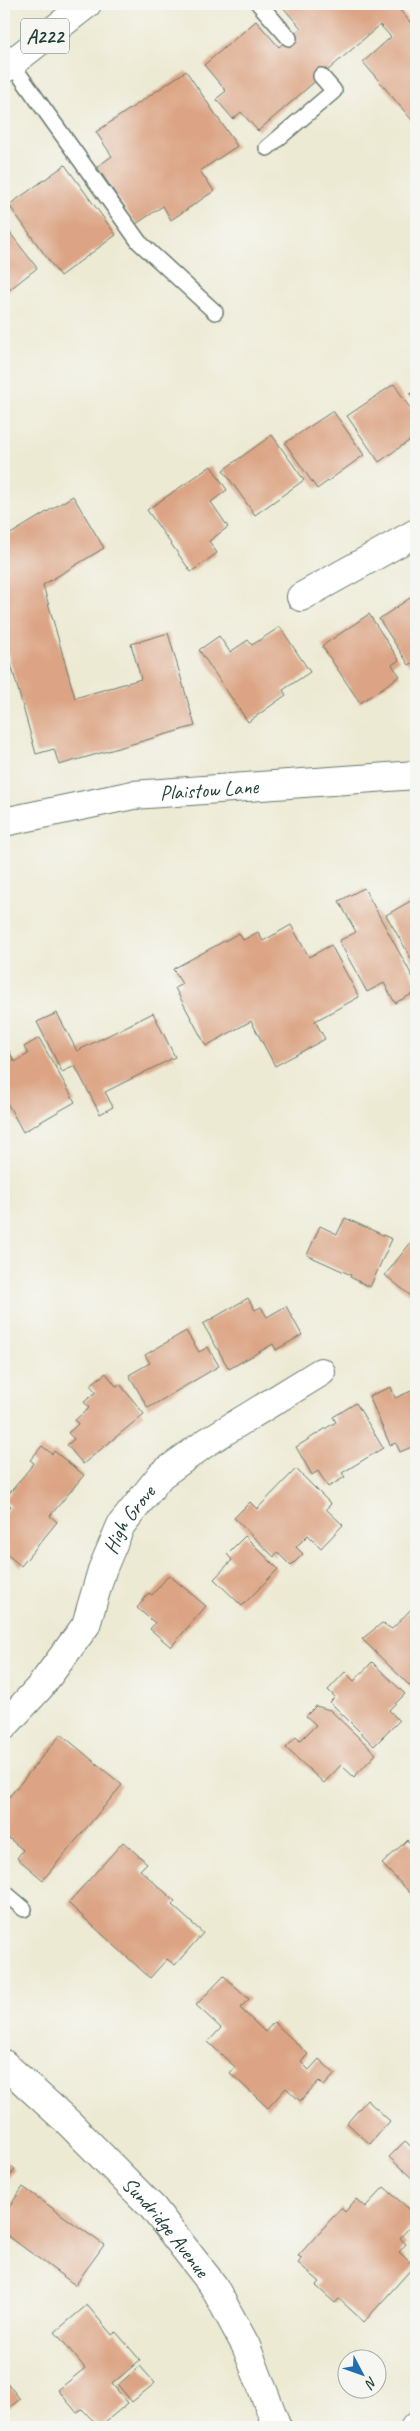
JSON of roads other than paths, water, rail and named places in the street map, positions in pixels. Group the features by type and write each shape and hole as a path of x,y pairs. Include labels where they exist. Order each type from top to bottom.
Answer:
{"street":[{"name":"A222","path":"8,66 87,4"},
{"path":"301,597 416,533"},
{"name":"Plaistow Lane","path":"4,822 133,795 416,775"},
{"name":"High Grove","path":"4,1726 40,1687 86,1625 102,1570 121,1525 161,1475 207,1442 321,1372"},
{"name":"Sundridge Avenue","path":"4,2064 69,2123 153,2208 213,2285 246,2346 277,2427"}],"lane":[{"path":"260,4 289,38"},
{"path":"8,66 139,242 215,312"},
{"path":"267,148 334,91 321,76"},
{"path":"4,1892 24,1909"}]}
